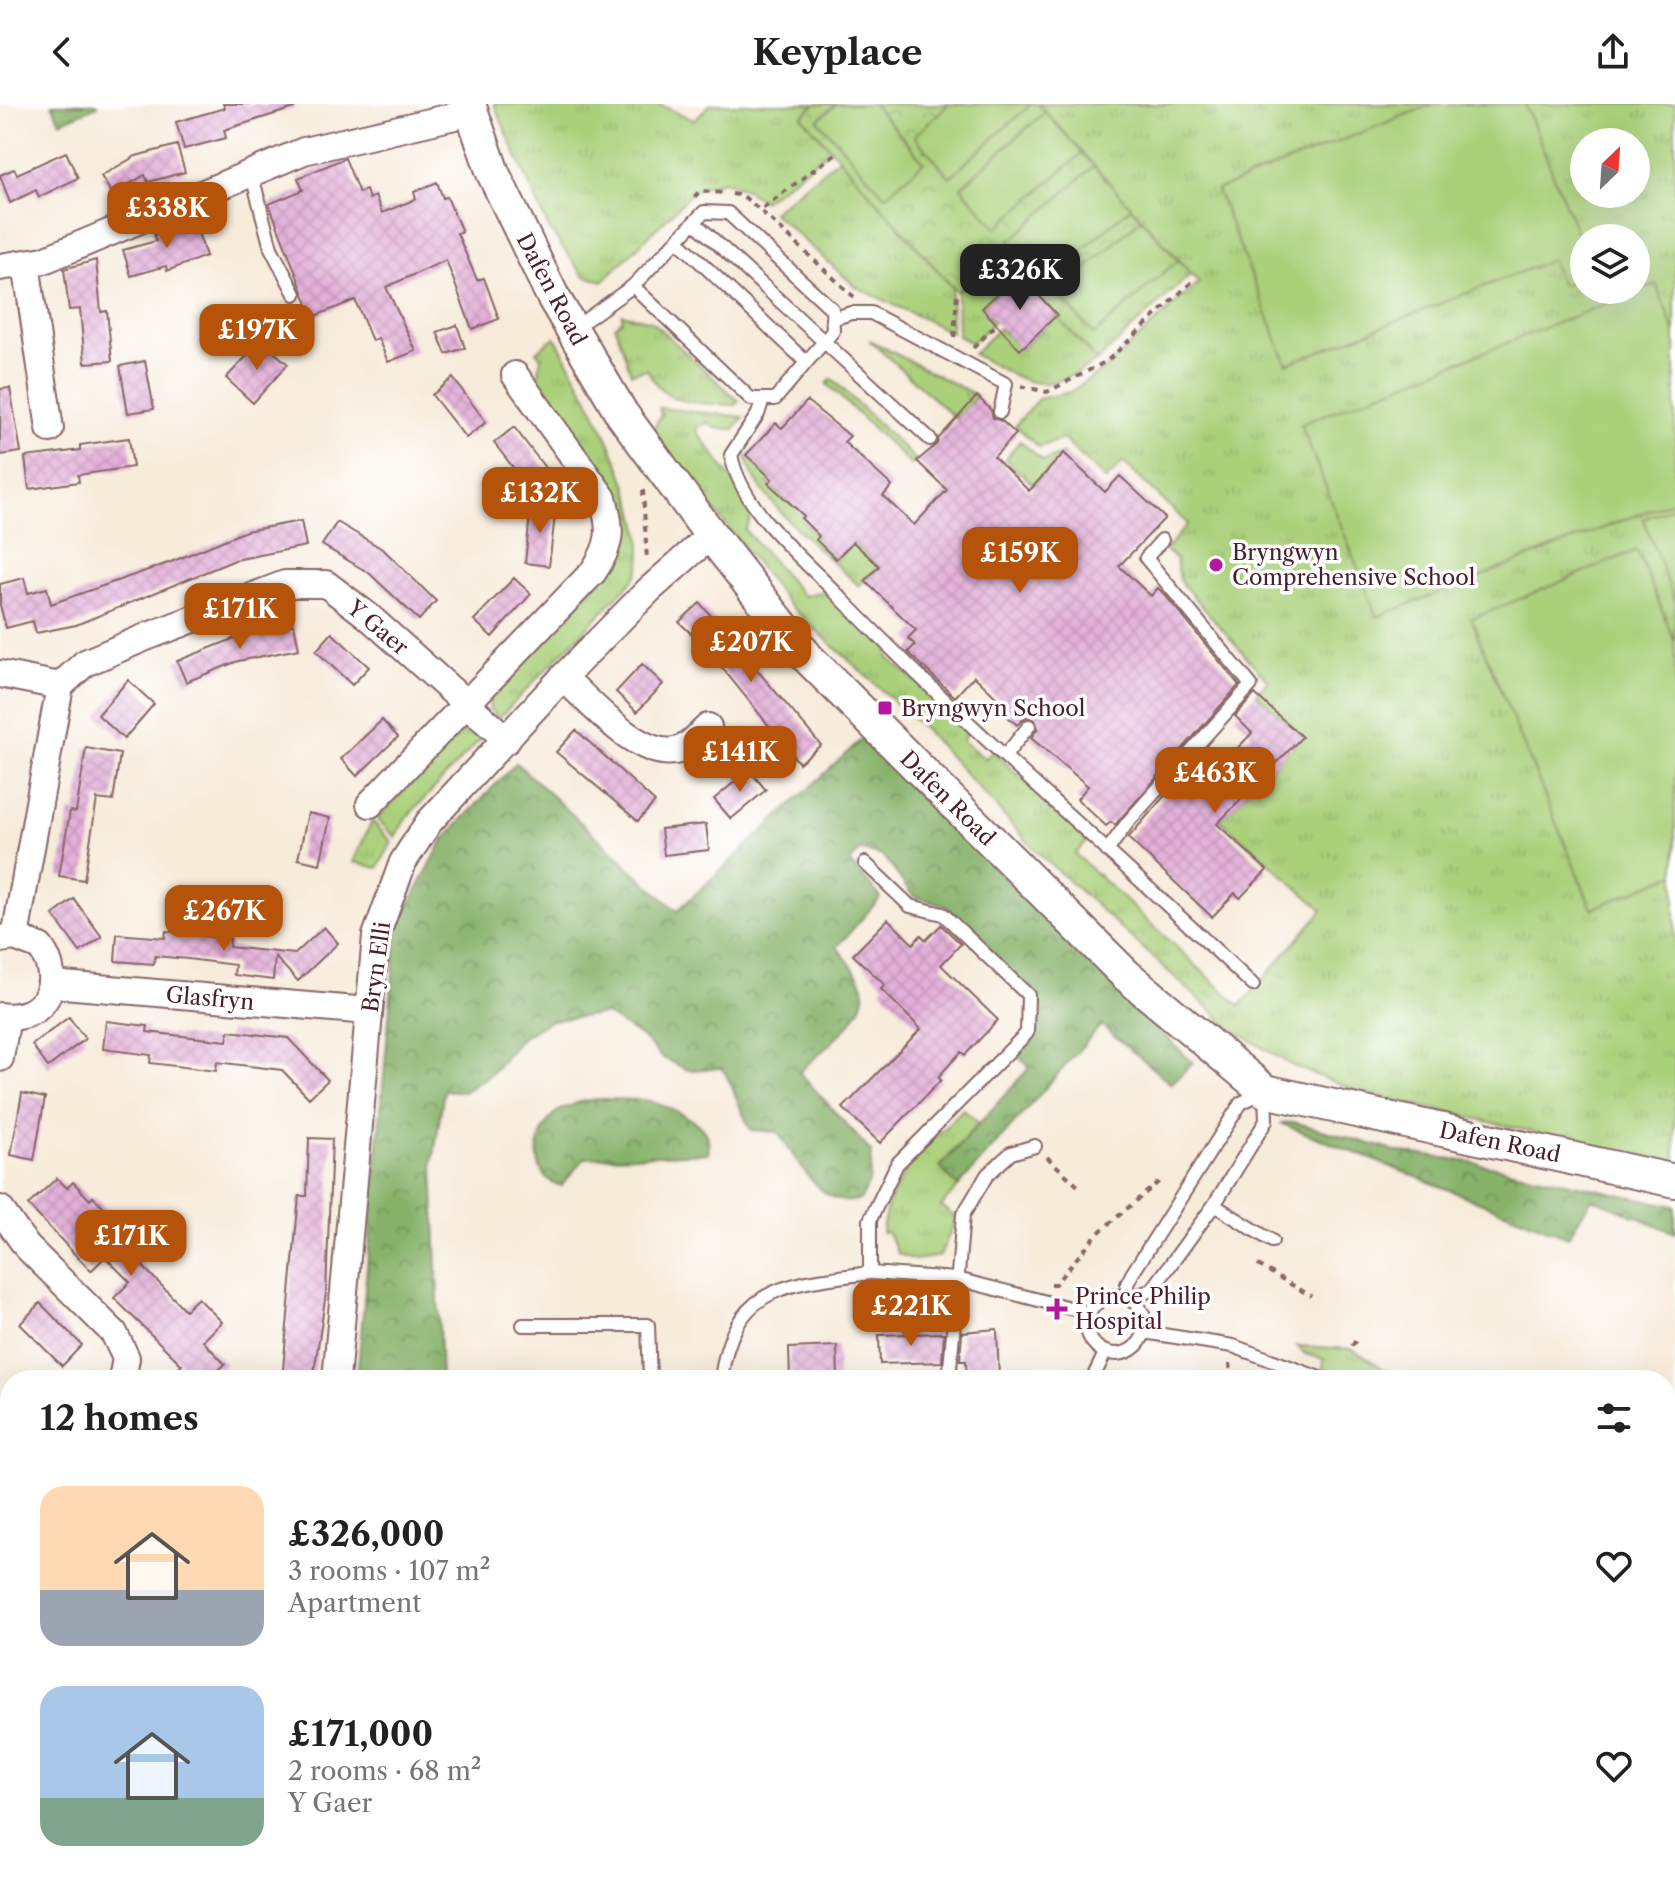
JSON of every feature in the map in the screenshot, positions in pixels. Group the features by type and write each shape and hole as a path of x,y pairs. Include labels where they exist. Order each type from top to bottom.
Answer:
{"street":[{"path":"50,429 13,265 44,260 304,151 470,108"},
{"name":"Dafen Road","path":"470,108 493,173 572,330 622,414 711,535 807,657 1126,975 1265,1091 1675,1181"},
{"path":"370,804 593,572 608,551 610,522 603,498 515,375"},
{"name":"Bryn Elli","path":"337,1370 376,936 403,862 429,822 563,677 649,590 711,535"},
{"name":"Y Gaer","path":"60,686 85,663 146,637 285,584 326,584 368,616 507,740"},
{"path":"0,674 60,686 8,938 40,947 49,959 52,984 45,1003 34,1012 4,1016 0,1058"},
{"path":"563,677 631,738 657,753 682,750 708,727"},
{"name":"Glasfryn","path":"52,984 368,1011"},
{"path":"0,1209 27,1247 114,1333 126,1358 124,1370"},
{"path":"0,1246 27,1247"}],"lane":[{"path":"251,172 271,248 295,294"},
{"path":"572,330 633,286 704,212 728,213 832,309 833,331 775,399 751,399 633,286"},
{"path":"694,222 930,439"},
{"path":"677,240 806,362"},
{"path":"832,319 851,313 871,313 1006,384 1000,412"},
{"path":"763,399 758,414 731,455 734,472 762,516 900,659 1253,985"},
{"path":"1107,851 1128,822 1251,685 1146,558 1162,540"},
{"path":"1005,756 1029,726"},
{"path":"865,863 910,906 943,914 1028,995 1027,1033 897,1164 870,1220 870,1273"},
{"path":"1265,1091 1266,1121 1214,1205 1152,1290 1128,1299 1127,1284 1132,1274 1241,1103 1265,1091"},
{"path":"950,1370 963,1215 987,1175 1011,1153 1035,1146"},
{"path":"1214,1205 1272,1241"},
{"path":"722,1370 725,1350 748,1307 789,1284 870,1273 957,1279 1089,1313"},
{"path":"1119,1296 1128,1299 1142,1312 1144,1332 1141,1341 1125,1353 1105,1353 1087,1332 1089,1313 1101,1300 1119,1296"},
{"path":"523,1325 648,1325 650,1370"},
{"path":"1144,1332 1233,1346 1298,1370"},
{"path":"1097,1370 1105,1353"}],"path":[{"path":"835,154 760,210 871,313"},
{"path":"1006,384 1047,392 1107,361 1193,281"},
{"path":"957,292 957,358"},
{"path":"957,358 997,324"},
{"path":"643,487 649,590"},
{"path":"1035,1146 1080,1188"},
{"path":"1028,1296 1034,1282 1055,1284 1098,1233 1161,1180"},
{"path":"1258,1265 1311,1296"},
{"path":"1352,1346 1358,1337"},
{"path":"1230,1363 1230,1370"}],"green space":[{"path":"52,104 96,104 98,106 60,122"},
{"path":"494,104 658,104 694,120 711,104 815,104 802,116 831,149 763,201 745,189 723,181 696,189 603,281 584,276 549,229"},
{"path":"815,104 1038,104 1191,274 1097,361 1000,253 957,292 802,116"},
{"path":"836,104 873,104 924,162 885,196 818,120"},
{"path":"949,104 1031,104 950,177 914,136"},
{"path":"1038,104 1675,104 1675,1165 1357,1091 1293,1066 1232,1029 1039,854 926,731 789,605 652,431 661,415 659,408 744,417 734,429 715,428 707,422 696,430 755,511 745,530 803,596 827,590 888,647 888,657 970,730 962,740 985,759 993,751 1087,841 1075,854 1240,1006 1323,910 1220,820 1301,737 1256,693 1268,681 1179,580 1176,559 1165,550 1188,524 1123,462 1106,480 1063,439 1039,447 1015,426 1038,399 1070,392 1106,368 1199,282"},
{"path":"1433,104 1525,104 1573,224 1570,224 1570,282 1562,285 1551,260 1287,364 1217,190"},
{"path":"1045,112 1082,153 997,228 961,187"},
{"path":"839,158 952,287 951,332 856,287 772,212"},
{"path":"1094,166 1131,207 1046,282 1010,241"},
{"path":"1141,219 1178,260 1094,335 1058,294"},
{"path":"1000,253 1019,274 982,308 994,322 971,343 958,336 957,292"},
{"path":"1656,284 1675,333 1675,500 1377,617 1301,424 1605,304 1650,304 1650,286"},
{"path":"622,314 651,321 739,401 736,405 684,401 663,391 647,369 631,373 615,326 622,320"},
{"path":"1057,315 1097,361 1077,373 1047,383 1034,382 1008,373 973,354 999,328 1021,349"},
{"path":"555,337 616,458 639,530 641,559 633,580 498,719 489,708 491,694 603,577 615,494 610,477 538,381 541,358 536,351"},
{"path":"869,340 977,396 956,419"},
{"path":"832,379 917,461 911,465 827,384"},
{"path":"1020,441 1043,461 1064,453 1034,485 1005,459"},
{"path":"746,455 772,479 768,483 789,503 810,509 802,519 836,559 853,542 879,566 859,586 777,508 751,472"},
{"path":"1675,506 1675,601 1643,519"},
{"path":"1637,550 1675,642 1675,874 1592,909 1471,619"},
{"path":"467,725 475,725 485,734 407,817 395,837 377,819"},
{"path":"863,738 1193,1063 1171,1084 1101,1025 958,1187 940,1167 1030,1067 1016,1055 1031,1034 1030,990 945,906 913,896 883,856 860,850 850,863 881,897 837,947 860,979 864,990 863,1001 840,1035 799,1072 872,1153 869,1183 861,1199 847,1201 834,1198 812,1180 777,1132 751,1130 722,1068 688,1070 661,1057 644,1039 606,1014 551,1020 520,1039 492,1073 464,1092 444,1090 433,1162 441,1370 358,1370 397,928 443,840 516,763 677,911"},
{"path":"372,821 392,842 378,868 353,862"},
{"path":"593,1100 646,1100 698,1124 709,1142 708,1153 585,1158 561,1186 543,1174 539,1165 539,1144 547,1123 556,1112"},
{"path":"963,1109 978,1123 940,1167 958,1187 941,1206 956,1218 940,1256 915,1260 898,1254 888,1233 882,1232 892,1195 911,1164"},
{"path":"1294,1122 1395,1151 1476,1163 1675,1206 1675,1233 1592,1198 1568,1237 1280,1123"},
{"path":"1297,1346 1353,1349 1386,1370 1325,1370 1324,1359 1305,1354"}],"building":[{"path":"223,104 293,104 294,108 224,130 226,138 184,149 176,122 225,108"},
{"path":"177,145 185,172 148,182 145,175 112,194 101,176 136,156"},
{"path":"66,152 78,178 39,197 36,190 10,203 0,175 14,169 17,174"},
{"path":"345,158 359,193 366,190 369,199 375,196 382,213 416,199 414,192 437,182 462,232 457,233 477,280 484,278 499,319 472,329 446,260 386,287 416,351 388,362 378,338 372,341 355,300 313,317 269,204 303,190 298,178"},
{"path":"215,206 220,220 200,228 195,214"},
{"path":"194,220 206,256 167,271 166,266 131,276 123,250 156,241 154,235"},
{"path":"96,260 101,312 107,311 112,361 85,363 80,309 69,310 64,269"},
{"path":"1019,274 1057,315 1020,350 982,308"},
{"path":"457,325 465,348 446,354 437,332"},
{"path":"261,341 288,364 253,403 226,378"},
{"path":"145,361 154,409 128,413 120,366"},
{"path":"453,378 486,422 466,438 432,395"},
{"path":"10,388 21,452 0,455 0,389"},
{"path":"977,396 991,410 993,418 1002,421 1016,434 994,457 1029,491 1064,453 1105,492 1120,476 1165,518 1119,566 1151,596 1158,588 1239,685 1115,825 1111,822 1106,826 1077,799 1088,786 1031,738 1038,728 1035,720 1026,717 1017,725 997,707 1001,702 974,676 955,697 908,652 915,645 908,638 916,630 865,581 879,566 853,542 836,559 816,540 819,536 801,518 804,516 768,483 772,479 746,455 776,423 782,428 807,401 850,436 844,442 892,486 883,496 914,525 947,490 917,461 937,444"},
{"path":"514,427 549,473 529,488 494,443"},
{"path":"129,438 133,467 78,475 79,482 29,489 25,457 80,450 80,445"},
{"path":"531,505 556,507 549,566 525,563"},
{"path":"301,521 306,546 235,560 76,625 36,633 33,621 6,628 0,605 0,584 24,578 28,593 47,588 51,604 171,562 246,531"},
{"path":"337,522 384,550 436,601 419,620 369,573 322,545"},
{"path":"514,578 531,594 492,637 474,620"},
{"path":"700,603 821,745 799,763 707,649 679,622"},
{"path":"294,624 299,649 238,661 186,682 177,661 251,632"},
{"path":"332,633 369,667 352,685 316,651"},
{"path":"642,664 663,684 637,712 616,692"},
{"path":"128,680 154,704 124,739 98,715"},
{"path":"1255,694 1302,737 1217,824 1267,870 1240,898 1235,893 1212,917 1128,838 1194,762 1210,777 1252,733 1235,716"},
{"path":"382,720 398,737 357,776 341,759"},
{"path":"576,730 655,802 638,821 556,752"},
{"path":"86,748 120,754 113,801 97,799 84,880 59,876 70,811 76,812"},
{"path":"749,770 766,790 731,819 714,799"},
{"path":"308,813 330,818 320,864 298,859"},
{"path":"706,824 709,850 664,855 661,829"},
{"path":"74,899 102,937 80,952 53,915"},
{"path":"888,919 913,944 921,935 926,940 941,925 961,944 941,965 998,1020 965,1055 961,1052 938,1077 941,1080 880,1143 843,1108 921,1029 881,989 885,985 853,955"},
{"path":"324,927 338,943 298,981 275,957 273,980 234,975 235,965 188,959 155,956 154,964 115,961 117,934 165,938 166,931 230,939 229,947 295,954"},
{"path":"69,1017 85,1039 48,1067 32,1045"},
{"path":"106,1021 148,1026 147,1032 227,1041 229,1031 288,1038 328,1080 309,1098 282,1070 217,1062 216,1071 150,1063 151,1055 103,1049"},
{"path":"22,1093 45,1098 34,1160 11,1155"},
{"path":"309,1138 332,1139 326,1293 314,1370 283,1370 299,1196 307,1196"},
{"path":"57,1178 67,1188 73,1182 90,1200 93,1197 143,1242 131,1254 185,1310 198,1298 222,1322 203,1341 225,1364 219,1370 177,1370 182,1365 114,1298 130,1282 105,1257 91,1271 28,1205"},
{"path":"40,1303 82,1345 62,1366 20,1324"},
{"path":"997,1329 999,1370 966,1370 966,1361 960,1361 962,1332"},
{"path":"944,1333 942,1362 880,1364 879,1335"},
{"path":"837,1346 838,1370 790,1370 789,1348"}],"place":[{"name":"Bryngwyn Comprehensive School","path":"1216,565"},
{"name":"Bryngwyn School","path":"885,708"},
{"name":"Prince Philip Hospital","path":"1057,1309"}]}
